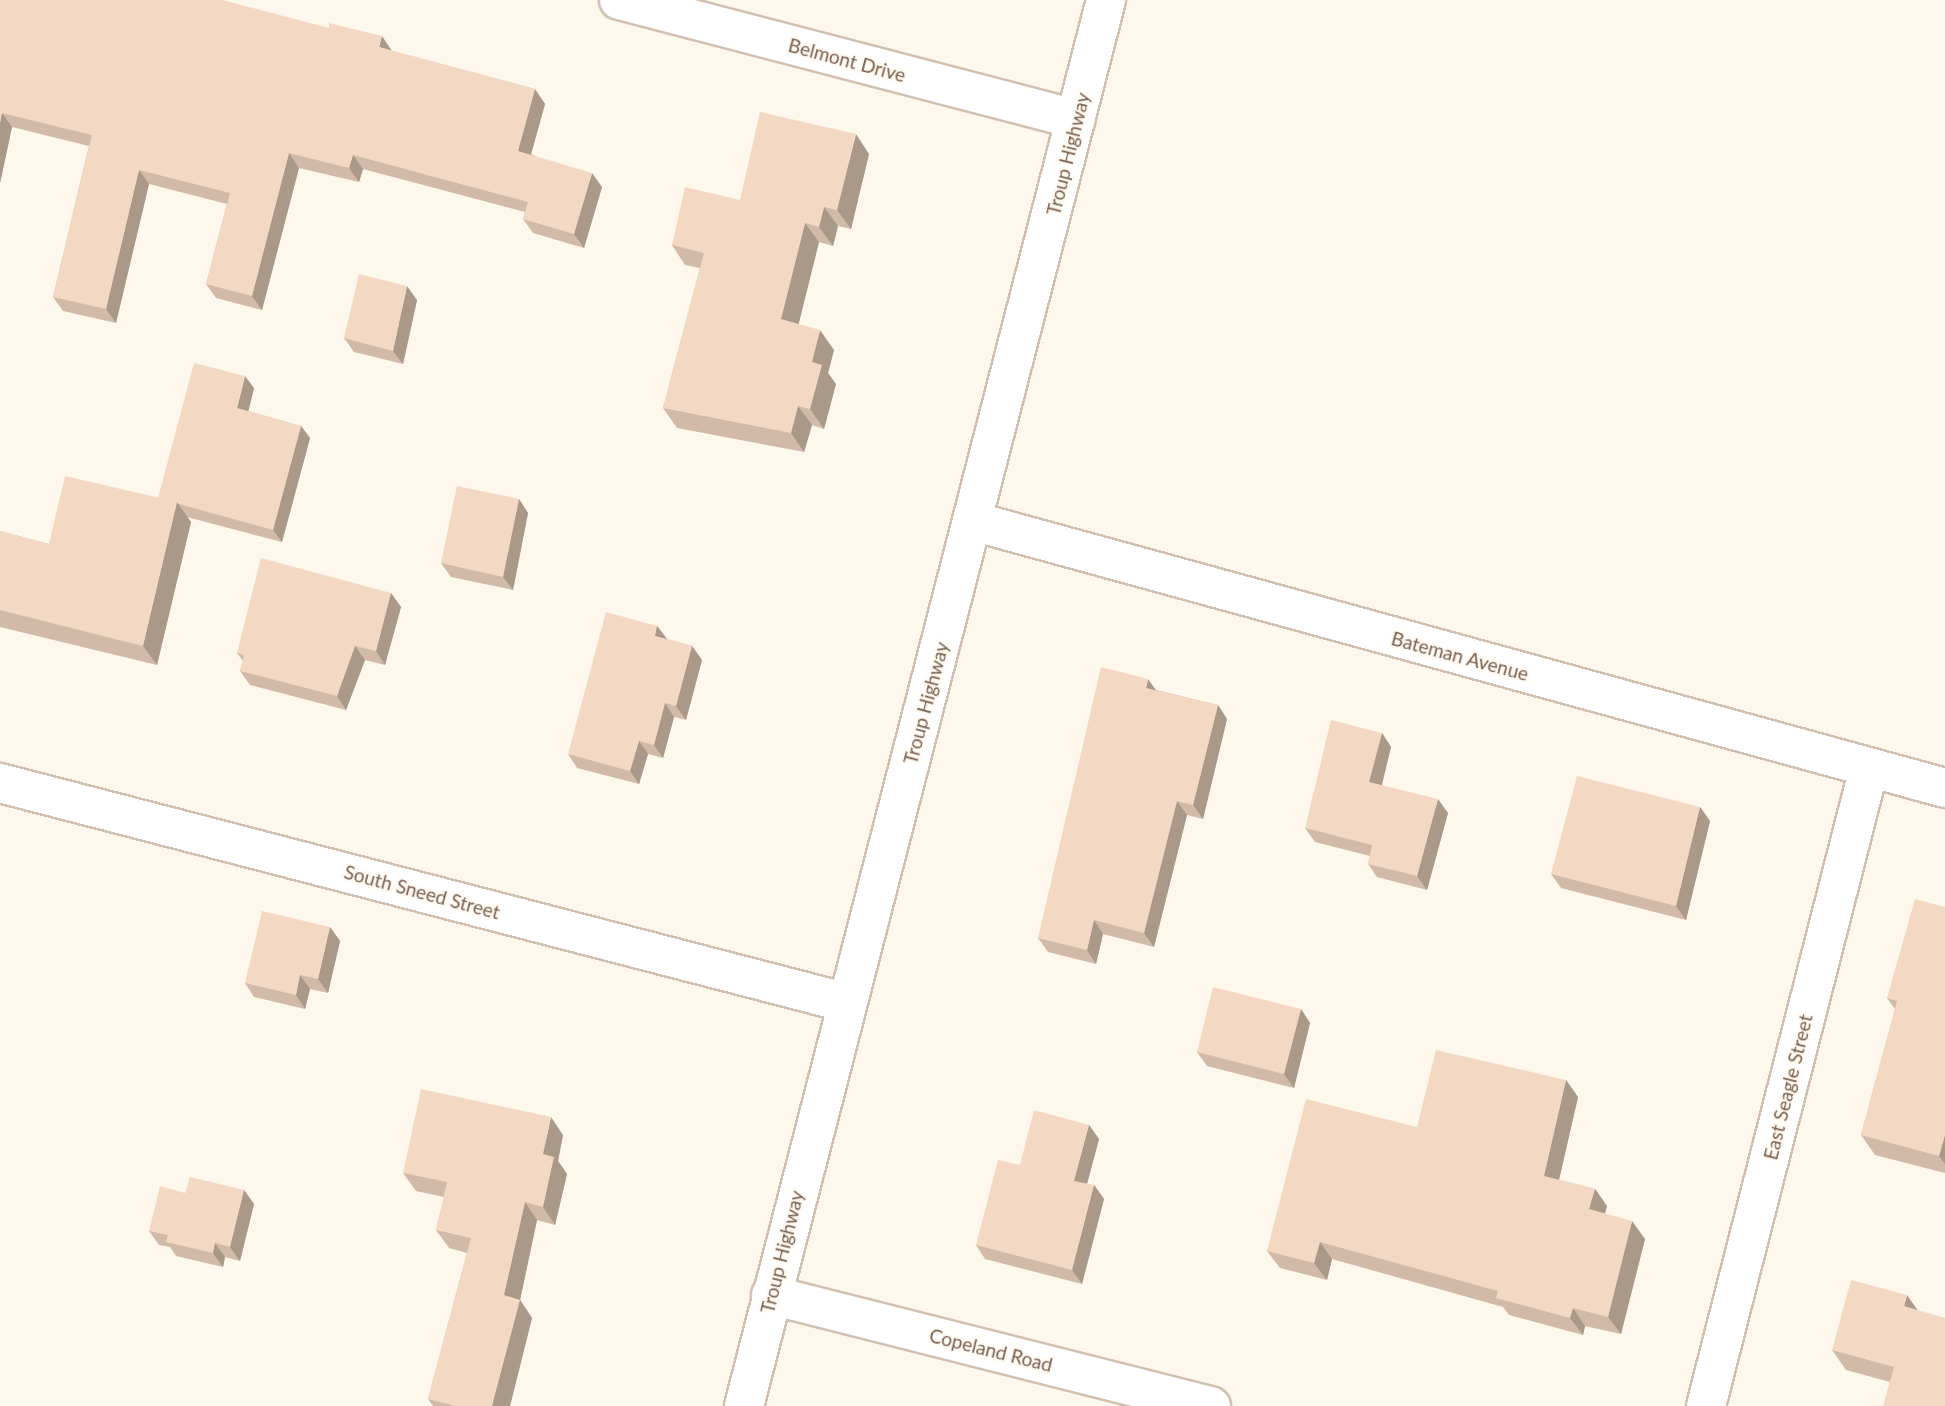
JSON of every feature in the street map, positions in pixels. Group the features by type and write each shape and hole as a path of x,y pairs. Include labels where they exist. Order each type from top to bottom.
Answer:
{"street":[{"name":"Belmont Drive","path":"618,0 1076,119"},
{"name":"Troup Highway","path":"744,1406 844,1002 976,522 1107,0"},
{"name":"Bateman Avenue","path":"976,522 1945,788"},
{"name":"East Seagle Street","path":"1706,1406 1869,768"},
{"name":"South Sneed Street","path":"0,783 844,1002"},
{"name":"Copeland Road","path":"771,1295 1211,1406"}],"building":[{"path":"0,0 222,0 329,28 329,23 382,36 379,47 535,89 518,151 592,173 574,234 523,219 528,202 353,155 349,168 289,153 252,296 206,284 230,193 139,170 106,309 53,297 92,135 2,113 0,123"},
{"path":"760,112 856,134 837,210 824,207 819,227 805,223 781,319 820,330 812,362 822,365 810,409 798,406 791,433 663,408 704,253 672,245 685,187 740,200"},
{"path":"359,274 407,286 393,351 344,338"},
{"path":"194,363 245,376 237,408 301,426 273,530 158,498"},
{"path":"65,476 177,502 143,646 0,610 0,531 49,544"},
{"path":"457,486 519,499 503,577 441,563"},
{"path":"261,558 391,593 376,651 355,646 337,696 240,671 244,655 237,653"},
{"path":"606,612 657,626 655,636 692,646 676,706 665,703 654,745 639,741 630,771 568,754"},
{"path":"1101,667 1148,679 1146,688 1218,705 1193,805 1177,801 1144,933 1094,920 1087,950 1038,938"},
{"path":"1331,720 1382,733 1369,782 1438,799 1417,876 1368,864 1372,845 1305,828"},
{"path":"1577,776 1700,807 1676,906 1551,874"},
{"path":"1915,899 1945,907 1945,1135 1939,1156 1861,1135 1897,1001 1887,998"},
{"path":"262,911 330,927 318,979 300,975 296,995 245,983"},
{"path":"1213,987 1301,1009 1284,1074 1197,1052"},
{"path":"1436,1050 1566,1080 1544,1176 1595,1189 1589,1209 1632,1221 1608,1317 1573,1308 1570,1318 1496,1298 1498,1291 1320,1242 1314,1263 1267,1251 1306,1099 1417,1127"},
{"path":"421,1089 551,1117 543,1154 554,1157 543,1207 525,1202 504,1295 520,1300 492,1406 456,1406 428,1399 471,1238 436,1230 447,1182 403,1173"},
{"path":"1034,1110 1089,1125 1074,1181 1094,1185 1072,1270 976,1245 998,1160 1020,1165"},
{"path":"190,1177 244,1190 230,1247 215,1243 213,1253 166,1242 168,1235 149,1231 160,1186 185,1193"},
{"path":"1851,1280 1907,1295 1904,1306 1945,1318 1945,1406 1883,1406 1894,1367 1832,1350"}]}
